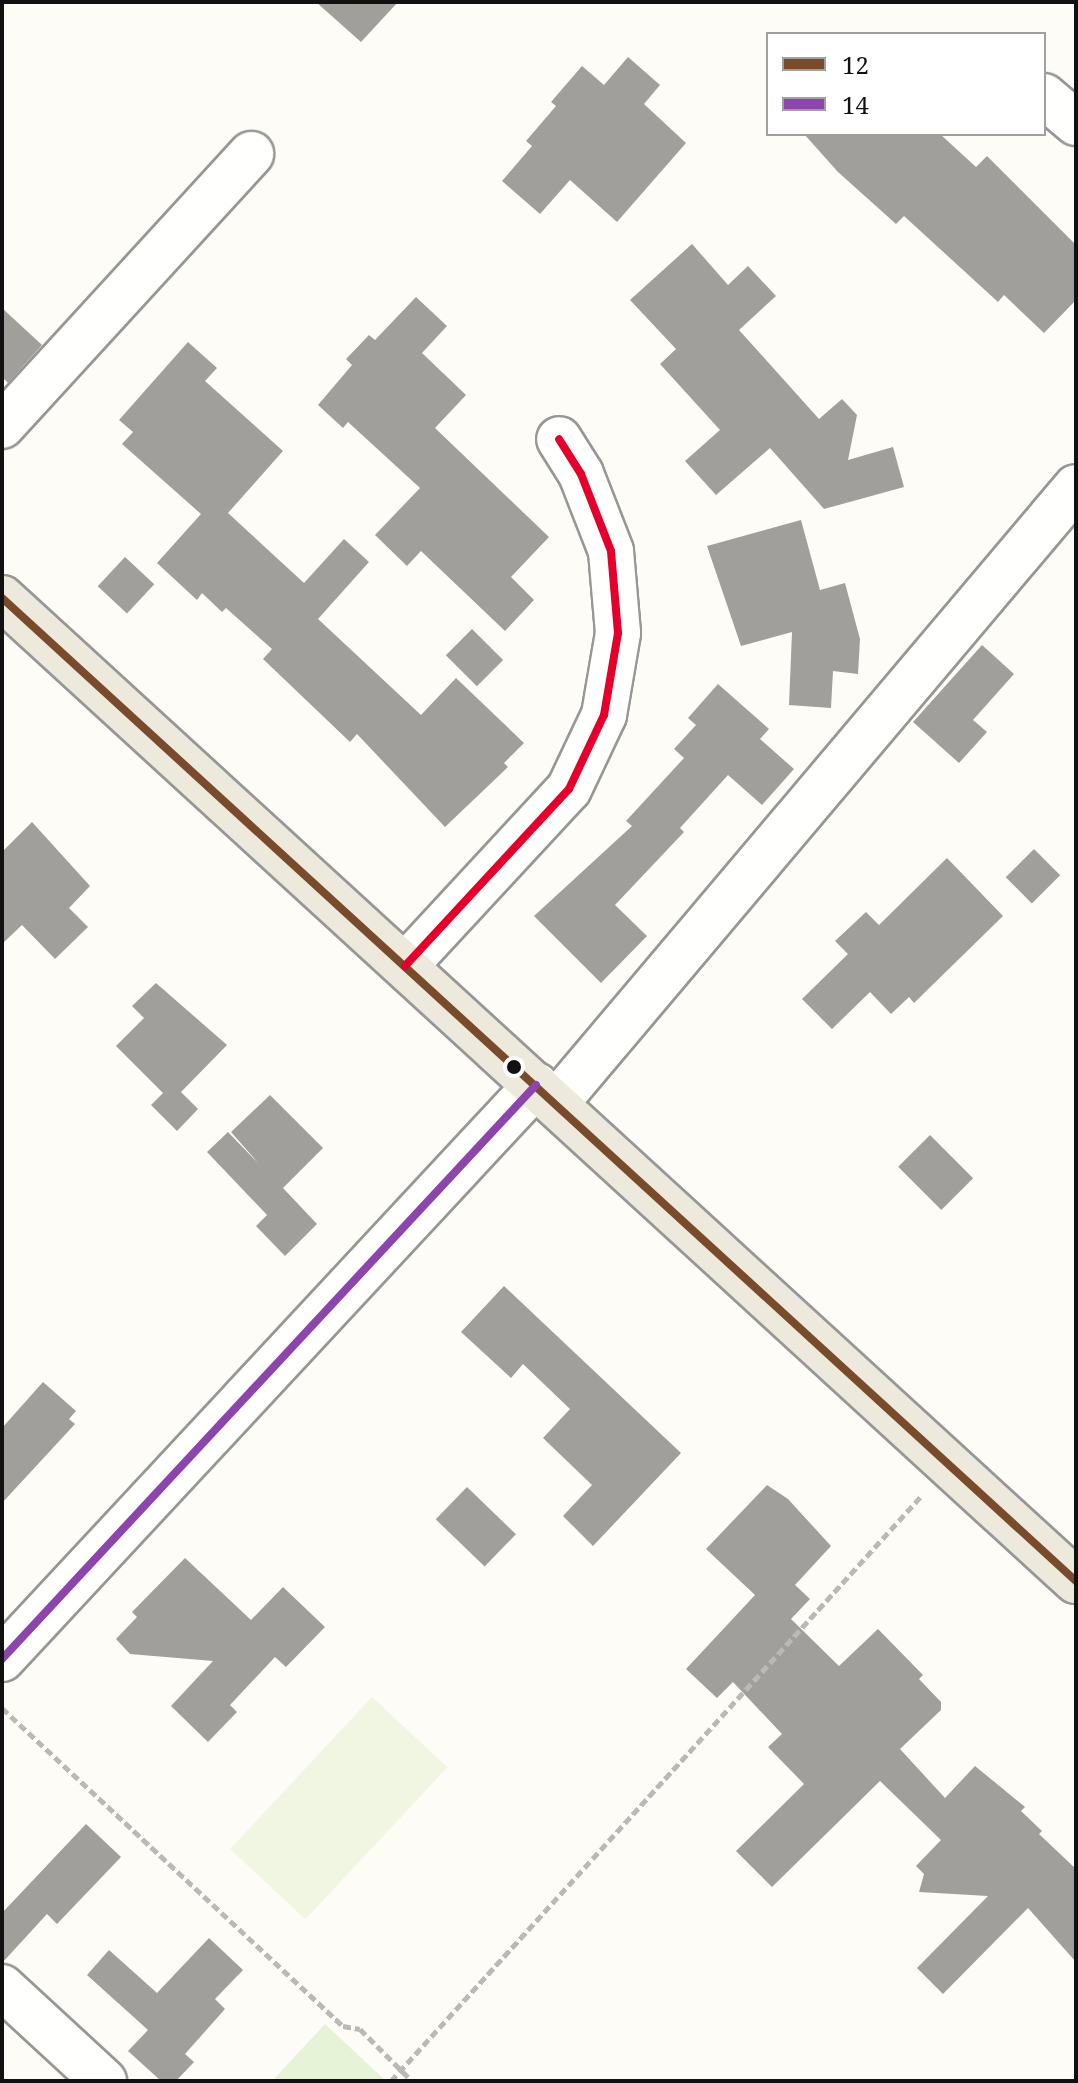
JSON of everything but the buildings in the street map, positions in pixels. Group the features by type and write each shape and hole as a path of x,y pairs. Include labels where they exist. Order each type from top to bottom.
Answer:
{"main road":[{"path":"2,598 1076,1581"}],"street":[{"path":"1046,98 1076,123"},
{"path":"2,426 251,154"},
{"path":"405,966 569,789 604,715 618,633 611,551 581,474 559,439"},
{"path":"2,1659 546,1094 1076,487"},
{"path":"2,1987 104,2081"}],"path":[{"path":"391,2081 950,1464"},
{"path":"2,1708 343,2026 360,2029 412,2081"}],"green space":[{"path":"372,1697 447,1767 305,1919 230,1849"},
{"path":"325,2024 386,2081 272,2081"}],"transit line":[{"path":"405,966 569,789 604,715 618,633 611,551 581,474 559,439"},
{"name":"12","path":"2,598 1076,1581"},
{"name":"14","path":"2,1659 536,1085"}]}
